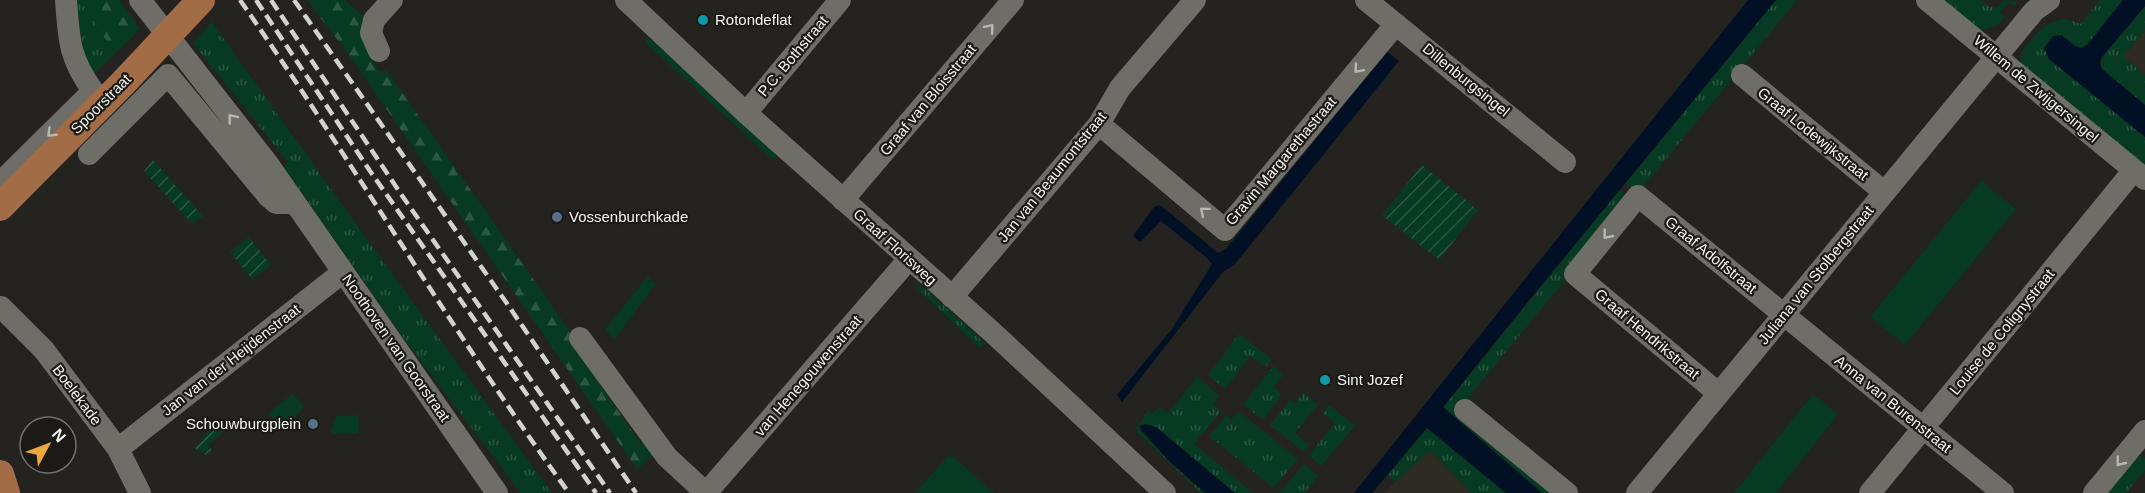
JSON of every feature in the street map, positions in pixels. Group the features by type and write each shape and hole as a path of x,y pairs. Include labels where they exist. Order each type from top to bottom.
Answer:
{"main road":[{"name":"Spoorstraat","path":"0,207 123,83 201,0"},
{"path":"0,474 6,493"}],"street":[{"name":"Spoorstraat","path":"0,183 93,92 80,74 72,52 66,0"},
{"path":"379,51 371,33 374,20 392,0"},
{"name":"Graaf Florisweg","path":"626,0 746,113 1166,493"},
{"name":"P.C. Bothstraat","path":"746,113 840,0"},
{"name":"Graaf van Bloisstraat","path":"843,200 1013,0"},
{"name":"Jan van Beaumontstraat","path":"952,297 1099,124 1120,88 1195,0"},
{"name":"Dillenburgsingel","path":"1366,0 1565,162"},
{"name":"Willem de Zwijgersingel","path":"1927,0 2140,175"},
{"name":"Juliana van Stolbergstraat","path":"1637,493 2034,11 2049,0"},
{"name":"Noothoven van Goorstraat","path":"146,8 268,164 497,493"},
{"name":"Gravin Margarethastraat","path":"1099,124 1225,230 1396,24"},
{"name":"Spoorstraat","path":"89,154 102,133 168,75 268,196 276,203 295,203"},
{"name":"Graaf Lodewijkstraat","path":"1743,75 1884,192"},
{"name":"Louise de Colignystraat","path":"1870,493 2140,175"},
{"name":"Graaf Adolfstraat","path":"1575,274 1638,196 1784,314"},
{"name":"van Henegouwenstraat","path":"706,492 909,259"},
{"name":"Jan van der Heijdenstraat","path":"118,448 343,272"},
{"name":"Graaf Hendrikstraat","path":"1575,274 1718,393"},
{"name":"Boelekade","path":"1,307 44,350 118,448 140,493"},
{"name":"Anna van Burenstraat","path":"1784,314 2003,493"},
{"path":"580,338 668,457 706,492"},
{"path":"1466,410 1567,493"},
{"path":"2094,493 2145,431"}],"shaded area":[{"path":"2145,30 2145,75 2123,57"},
{"path":"1430,450 1471,493 1384,493"}],"green space":[{"path":"76,0 87,0 103,35 116,48 124,45 95,73 86,61 83,51"},
{"path":"87,0 119,0 140,29 124,45 116,48 102,33"},
{"path":"307,0 345,0 364,17 364,39 379,71 387,71 572,334 569,341 642,445 648,442 656,453 637,469 346,51"},
{"path":"1776,0 1797,0 1638,193 1626,183"},
{"path":"1942,0 1980,0 1989,7 1997,7 2004,0 2018,1 2014,6 2009,2 2000,12 2005,17 1996,26 1980,32"},
{"path":"2100,0 2123,0 2087,45 2081,48 2075,46 2049,59 2145,137 2145,165 2021,64 2022,51 2038,32 2050,23 2065,19 2081,24"},
{"path":"2145,6 2145,30 2123,57 2145,75 2145,105 2102,69 2100,63 2102,57"},
{"path":"212,22 552,493 521,493 407,343 284,167 288,162 193,43"},
{"path":"649,38 777,154 777,157 772,159 645,42"},
{"path":"153,160 203,216 192,224 144,171"},
{"path":"1422,165 1478,210 1439,260 1382,215"},
{"path":"1981,181 2016,209 1905,345 1870,317"},
{"path":"1620,190 1631,200 1458,410 1560,493 1542,493 1443,408"},
{"path":"249,237 271,265 252,279 230,252"},
{"path":"648,276 655,285 614,340 605,329"},
{"path":"919,285 985,343 980,348 916,287"},
{"path":"1239,334 1272,359 1266,367 1250,356 1225,389 1208,375"},
{"path":"1274,366 1283,375 1274,387 1281,394 1263,420 1243,404"},
{"path":"1197,377 1220,396 1213,404 1221,411 1194,444 1253,493 1235,493 1156,427 1170,462 1205,493 1201,493 1137,432 1137,426 1148,411 1153,414 1159,407 1168,413"},
{"path":"293,393 304,407 284,429 268,413"},
{"path":"1303,393 1318,405 1295,433 1309,445 1304,452 1270,425 1290,400 1295,404"},
{"path":"1813,394 1838,414 1776,493 1734,493"},
{"path":"1329,405 1355,426 1321,466 1309,455 1335,423 1323,413"},
{"path":"1238,411 1298,459 1274,488 1209,436 1226,415 1232,419"},
{"path":"358,415 359,434 330,434 336,416"},
{"path":"220,423 226,430 208,445 212,450 205,455 201,450 198,452 194,447 203,440 202,437"},
{"path":"1427,428 1506,493 1471,493 1430,450 1396,482 1388,475"},
{"path":"2138,453 2145,459 2145,470 2126,493 2107,493"},
{"path":"948,456 954,457 994,493 915,493"},
{"path":"1304,464 1318,476 1304,493 1279,493"}],"water":[{"path":"1748,0 1776,0 1443,407 1542,493 1506,493 1427,428 1372,493 1354,493"},
{"path":"2123,0 2145,0 2145,6 2102,57 2100,63 2102,69 2145,105 2145,137 2049,59 2044,48 2053,36 2062,35 2075,46 2081,48 2087,45"},
{"path":"1387,52 1399,61 1235,264 1223,272 1122,402 1117,395 1172,329 1212,264 1161,221 1140,242 1133,236 1154,207 1160,205 1218,253 1226,249"},
{"path":"1145,424 1156,427 1235,493 1205,493 1170,462 1141,430 1140,426"}],"railway":[{"path":"240,0 526,433 569,493"},
{"path":"256,0 370,171 596,493"},
{"path":"271,0 403,197 610,493"},
{"path":"294,0 508,305 636,493"}],"place":[{"name":"Rotondeflat","path":"703,20"},
{"name":"Vossenburchkade","path":"557,217"},
{"name":"Sint Jozef","path":"1325,380"},
{"name":"Schouwburgplein","path":"313,424"}]}
